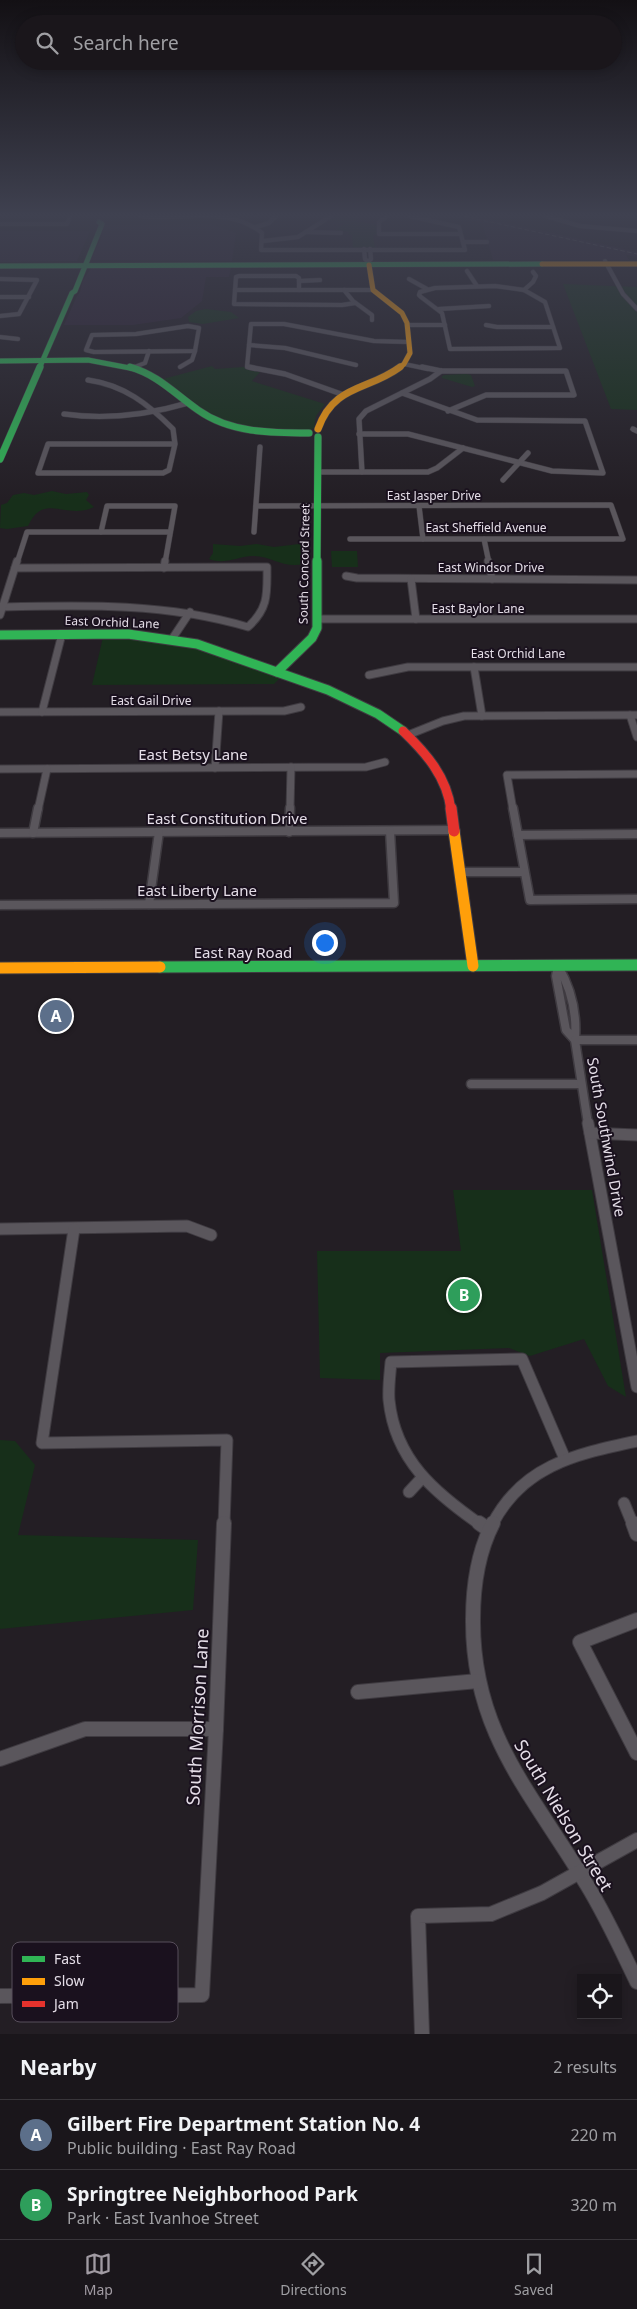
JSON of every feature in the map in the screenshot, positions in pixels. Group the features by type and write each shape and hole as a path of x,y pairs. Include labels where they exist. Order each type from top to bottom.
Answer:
{"street":[{"path":"0,316 17,316 20,311"},
{"path":"0,459 64,311"},
{"path":"366,311 372,315 372,320"},
{"path":"398,311 407,324 409,342 410,353 404,364 441,371 566,371 574,394 486,395 448,411"},
{"path":"438,311 444,324 450,349 560,348 548,311"},
{"path":"344,395 285,374 246,367 251,324 284,324 374,341 409,342"},
{"path":"407,324 444,324"},
{"path":"486,325 497,328 553,327"},
{"path":"180,366 192,360 195,351 199,328 193,326 136,334 92,335 86,350 195,351"},
{"path":"0,337 18,339"},
{"path":"249,345 285,348 356,365"},
{"path":"132,368 145,363 149,352"},
{"path":"0,361 102,363 132,368 160,380 206,416 235,427 266,432 315,433"},
{"name":"South Concord Street","path":"277,672 312,638 319,619 319,472 315,433 320,416 324,410 344,395 392,373 404,364"},
{"path":"362,472 359,434 360,419 366,411 430,380 441,371"},
{"path":"88,380 104,380 126,389 173,429 176,435 169,470 167,472 38,473 48,444 174,444"},
{"path":"359,434 408,434 519,463 564,472 603,473 584,421 477,420 402,393"},
{"path":"64,414 118,416 175,408 188,403"},
{"path":"254,532 260,447"},
{"path":"319,472 428,472 437,468 463,448"},
{"path":"503,480 528,453"},
{"path":"612,505 622,539"},
{"name":"East Jasper Drive","path":"256,506 612,505"},
{"path":"101,532 107,506 175,506 164,568"},
{"path":"419,506 423,539"},
{"path":"0,614 27,532 170,532"},
{"name":"East Sheffield Avenue","path":"350,539 622,539"},
{"path":"484,539 492,579"},
{"path":"2,606 128,606 190,612 248,627 257,619 265,607 267,568 15,568"},
{"name":"East Windsor Drive","path":"346,576 412,579 637,579"},
{"path":"412,579 416,619"},
{"path":"172,639 190,612"},
{"name":"East Baylor Lane","path":"319,619 637,618"},
{"path":"42,712 62,634"},
{"name":"East Orchid Lane","path":"0,635 135,635 172,639 207,647 277,672"},
{"name":"East Orchid Lane","path":"369,676 408,667 637,667"},
{"path":"474,667 482,716"},
{"path":"277,672 364,705 389,720 408,735 431,760 443,780 449,796 473,966"},
{"name":"East Gail Drive","path":"0,712 284,711 301,706"},
{"path":"215,768 219,711"},
{"path":"408,735 443,721 464,716 633,715 637,737"},
{"name":"East Betsy Lane","path":"0,769 366,767 385,762"},
{"path":"289,832 291,767"},
{"path":"33,833 47,769"},
{"path":"637,774 507,775 530,900 637,899"},
{"name":"East Constitution Drive","path":"0,833 455,830"},
{"name":"East Liberty Lane","path":"0,904 394,903 390,831"},
{"path":"150,904 159,832"},
{"path":"518,835 637,834"},
{"path":"460,872 524,872"},
{"name":"East Ray Road","path":"0,968 637,965"},
{"name":"South Southwind Drive","path":"558,966 556,976 566,1030 575,1040 581,1084 637,1386"},
{"path":"575,1040 637,1040"},
{"path":"471,1084 581,1084"},
{"path":"590,1133 637,1135"},
{"path":"0,1229 187,1226 211,1235"},
{"name":"South Morrison Lane","path":"74,1229 42,1443 227,1440 216,1729 202,1996 178,1996"},
{"path":"490,1530 455,1507 422,1478 395,1432 389,1399 391,1362 522,1359 565,1459"},
{"name":"South Nielson Street","path":"637,1441 565,1459 534,1477 506,1504 490,1530 476,1573 472,1635 478,1681 496,1736 527,1795 580,1874 637,1982"},
{"path":"409,1492 422,1478"},
{"path":"624,1503 637,1534"},
{"path":"637,1620 580,1642 637,1753"},
{"path":"358,1692 478,1681"},
{"path":"0,1759 85,1729 216,1729"},
{"path":"422,2034 418,1916 492,1914 542,1893 580,1874 637,1840"}],"shaded area":[{"path":"70,311 190,311 181,318 133,325 64,325"}],"green space":[{"path":"196,311 231,312 239,318 203,324 189,322 188,317"},
{"path":"573,311 637,311 637,410 611,409"},
{"path":"212,366 215,369 243,367 262,370 252,381 325,404 316,416 314,428 300,432 246,428 231,424 205,411 163,379"},
{"path":"445,375 471,375 475,386 472,387 442,378"},
{"path":"52,491 66,494 87,492 89,495 86,500 94,507 74,511 49,508 41,510 34,516 28,526 0,528 1,505 7,503 13,495 24,493 34,495"},
{"path":"213,544 240,546 257,544 274,547 305,545 304,564 289,565 258,556 215,561 209,559 213,553"},
{"path":"331,551 357,551 358,567 332,567"},
{"path":"103,637 170,641 205,649 281,677 274,684 92,685"},
{"path":"453,1190 592,1190 626,1397 608,1386 584,1339 530,1356 509,1348 380,1353 380,1380 320,1378 317,1251 461,1251"},
{"path":"0,1440 15,1441 35,1465 18,1535 198,1540 193,1610 0,1629"}],"traffic: fast":[{"path":"0,459 64,311"},
{"path":"0,361 88,360 123,365 148,373 171,388 199,411 224,424 266,432 309,433"},
{"path":"277,672 312,638 317,628 318,437"},
{"path":"0,635 128,634 197,644 328,690 378,714 403,731"},
{"path":"160,967 637,965"}],"traffic: slow":[{"path":"318,429 323,416 338,398 349,391 396,370 404,364 410,353 407,323 399,311"},
{"path":"454,831 473,966"},
{"path":"0,968 160,967"}],"traffic: jam":[{"path":"403,731 424,753 442,778 450,801 454,831"}],"place":[{"name":"Gilbert Fire Department Station No. 4","path":"56,1016"},
{"name":"Springtree Neighborhood Park","path":"464,1295"}]}
